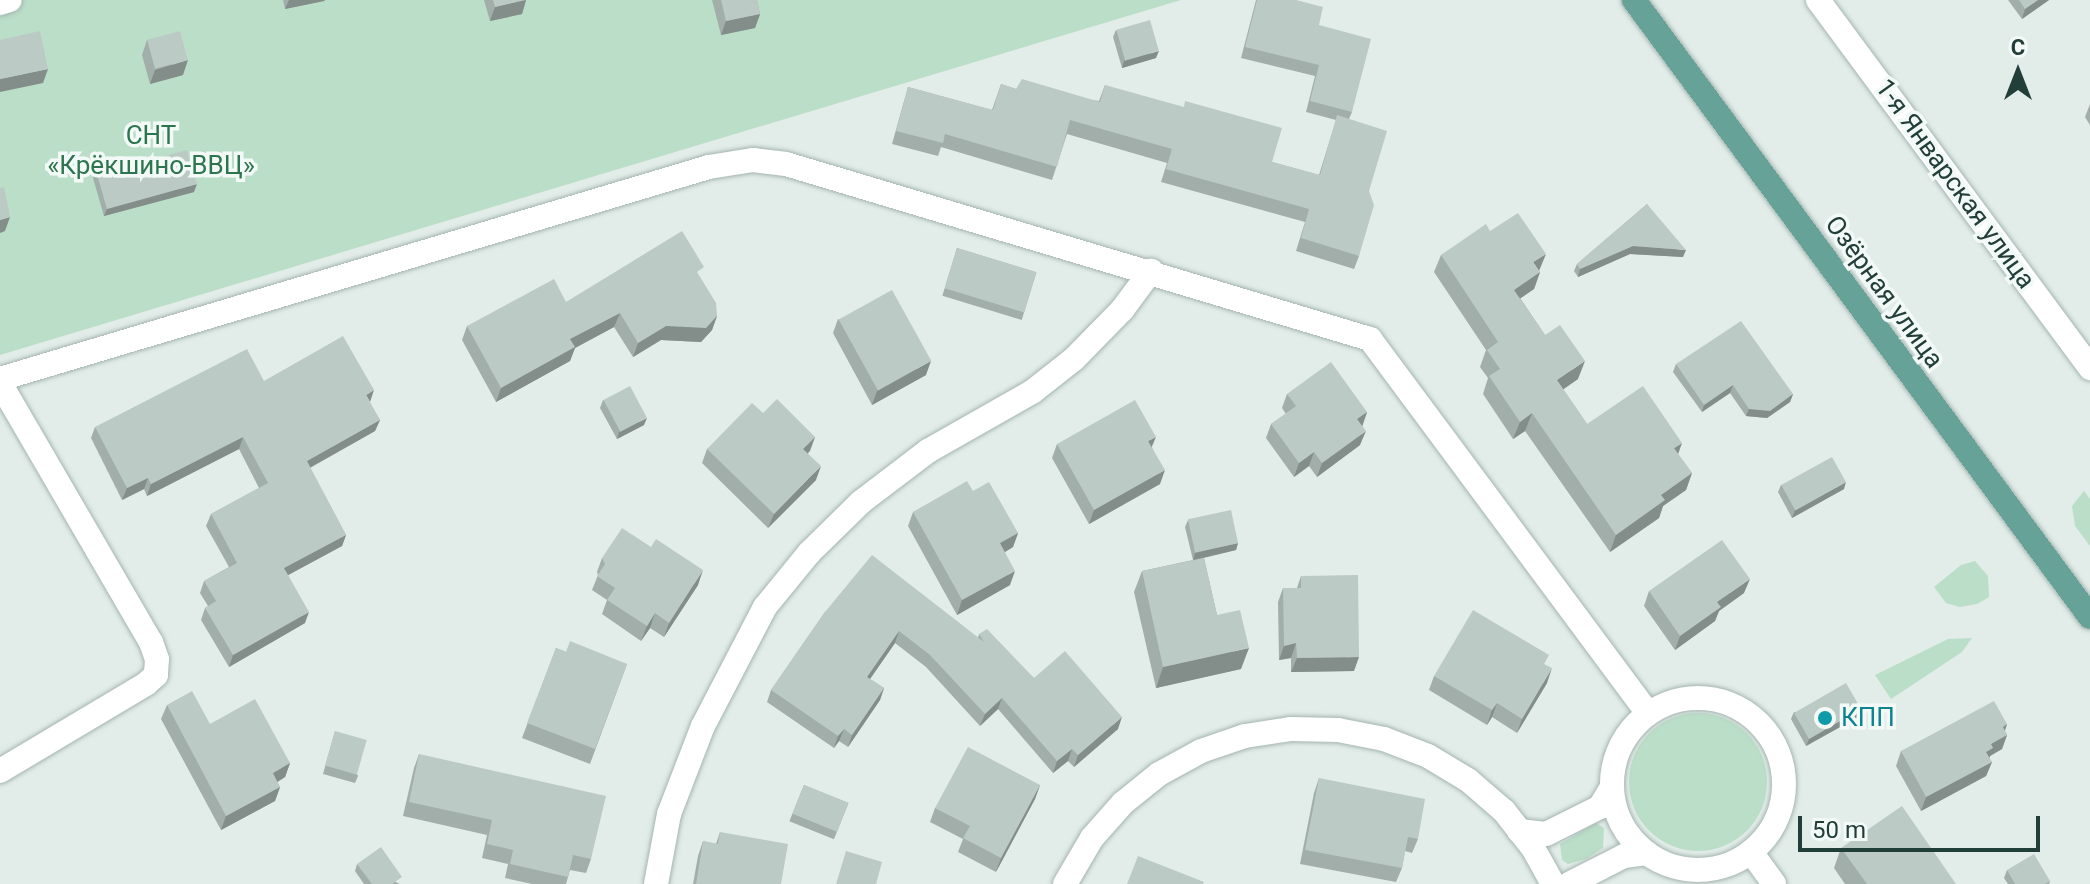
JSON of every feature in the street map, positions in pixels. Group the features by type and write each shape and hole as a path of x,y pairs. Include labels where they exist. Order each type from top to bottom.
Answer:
{"main road":[{"name":"Озёрная улица","path":"1634,0 2090,617"}],"street":[{"path":"0,3 10,0"},
{"name":"1-я Январская улица","path":"1818,0 2090,368"},
{"path":"0,771 146,684 156,675 157,659 151,642 0,381 709,167 753,160 786,164 1370,339 1648,713"},
{"path":"656,884 669,814 703,726 728,673 774,596 809,553 861,502 928,451 1032,392 1074,359 1122,310 1151,271"},
{"path":"1519,831 1546,834 1600,807 1612,787 1621,746 1648,713 1669,703 1691,698 1714,699 1736,706 1755,718 1769,734 1782,764 1784,797 1767,836 1751,852 1732,863 1688,870 1647,853 1622,824 1612,787"},
{"path":"1065,884 1092,838 1123,803 1159,774 1201,751 1245,736 1291,729 1338,730 1384,739 1428,756 1468,780 1504,811 1553,884"},
{"path":"1751,852 1774,884"},
{"path":"1569,884 1624,856 1647,853"}],"green space":[{"name":"СНТ «Крёкшино-ВВЦ»","path":"0,0 1181,0 0,355"},
{"path":"2084,491 2090,499 2090,546 2075,526 2072,506"},
{"path":"1975,561 1988,576 1989,597 1977,604 1960,607 1946,603 1934,587 1961,565"},
{"path":"1972,638 1962,652 1891,699 1875,675 1948,639"},
{"path":"1698,713 1725,718 1747,733 1762,755 1767,782 1762,809 1747,831 1725,846 1698,851 1671,846 1649,831 1634,809 1629,782 1634,755 1649,733 1671,718"},
{"path":"1596,823 1604,828 1603,848 1586,859 1568,864 1562,860 1560,844"}],"building":[{"path":"493,0 525,0 495,7"},
{"path":"721,0 757,0 760,14 726,21"},
{"path":"1257,0 1296,0 1323,7 1319,25 1371,39 1352,112 1310,101 1319,65 1245,47"},
{"path":"2019,0 2038,0 2025,9"},
{"path":"1150,20 1159,51 1125,60 1116,30"},
{"path":"40,31 48,69 0,79 0,40"},
{"path":"180,31 188,60 155,69 147,40"},
{"path":"1022,79 1100,102 1105,85 1184,107 1185,101 1282,128 1272,162 1320,175 1337,115 1387,131 1369,191 1374,205 1359,256 1301,238 1309,209 1166,169 1172,149 1070,120 1057,167 945,134 943,143 896,131 908,87 993,110 1001,84 1016,89"},
{"path":"187,150 197,184 107,209 96,171 125,163 126,167"},
{"path":"4,187 10,217 0,220 0,188"},
{"path":"1647,204 1686,250 1633,246 1580,269 1577,264"},
{"path":"1518,213 1546,254 1533,262 1540,272 1514,290 1545,335 1560,325 1585,361 1557,380 1587,424 1643,386 1682,443 1674,448 1692,473 1661,495 1665,500 1616,535 1532,413 1520,422 1489,376 1500,369 1487,350 1498,342 1441,255 1486,224 1490,231"},
{"path":"682,231 704,267 697,272 716,303 717,316 706,328 666,326 638,343 620,313 570,339 575,347 501,388 467,326 554,279 566,302"},
{"path":"957,248 1036,272 1024,312 945,288"},
{"path":"892,290 931,361 878,390 839,320"},
{"path":"1741,321 1793,394 1770,411 1749,409 1733,385 1704,405 1676,364"},
{"path":"343,336 374,390 366,395 380,420 307,461 346,535 284,568 309,612 233,655 205,608 216,601 204,581 237,563 211,514 268,483 243,437 151,484 148,478 127,488 95,427 247,349 264,381"},
{"path":"1331,362 1367,412 1357,419 1366,431 1322,463 1314,452 1299,463 1271,424 1296,406 1287,394"},
{"path":"630,386 647,418 620,432 604,400"},
{"path":"777,399 815,437 803,449 821,466 774,514 707,449 752,403 763,413"},
{"path":"1135,400 1156,437 1148,441 1165,470 1094,510 1057,444"},
{"path":"1832,457 1846,482 1795,510 1781,485"},
{"path":"967,481 973,491 989,482 1018,533 1000,543 1015,571 962,600 913,512"},
{"path":"1231,510 1238,543 1195,552 1188,519"},
{"path":"622,528 651,547 656,539 703,570 669,623 655,613 647,626 607,600 615,588 597,576 605,564 602,558"},
{"path":"1722,540 1750,579 1717,602 1721,607 1680,636 1649,591"},
{"path":"872,555 984,642 979,634 987,629 1034,678 1065,651 1122,717 1078,755 1072,749 1057,761 1002,698 985,714 930,655 899,631 867,677 884,688 852,735 844,729 838,736 771,690 825,612"},
{"path":"1204,558 1217,615 1240,610 1249,648 1163,667 1142,571"},
{"path":"1358,575 1359,657 1297,658 1296,643 1284,646 1283,588 1301,588 1301,576"},
{"path":"1473,610 1549,655 1544,664 1552,668 1522,719 1497,703 1492,710 1434,676"},
{"path":"570,641 627,664 595,749 527,723 556,648 566,652"},
{"name":"КПП","path":"1846,683 1861,709 1809,739 1794,713"},
{"path":"192,691 210,724 255,699 290,763 273,773 280,787 226,816 167,705"},
{"path":"1994,701 2007,724 2003,727 2007,735 1991,744 1993,748 1986,752 1992,762 1926,797 1901,751"},
{"path":"335,731 367,740 357,775 325,766"},
{"path":"968,747 1040,785 1001,858 963,838 970,826 935,808"},
{"path":"419,754 606,796 591,859 573,855 568,877 510,864 513,850 487,844 492,820 409,802"},
{"path":"1319,778 1425,799 1418,839 1408,837 1402,868 1305,850"},
{"path":"804,785 849,803 837,832 792,814"},
{"path":"1902,806 1956,884 1867,884 1841,848"},
{"path":"720,832 788,844 781,884 696,884 703,841 718,844"},
{"path":"381,847 402,877 392,884 372,884 357,864"},
{"path":"846,851 882,862 876,884 836,884"},
{"path":"2034,854 2050,881 2045,884 2015,884 2007,870"},
{"path":"1138,856 1204,882 1127,884"}],"place":[{"name":"КПП","path":"1825,718"}]}
